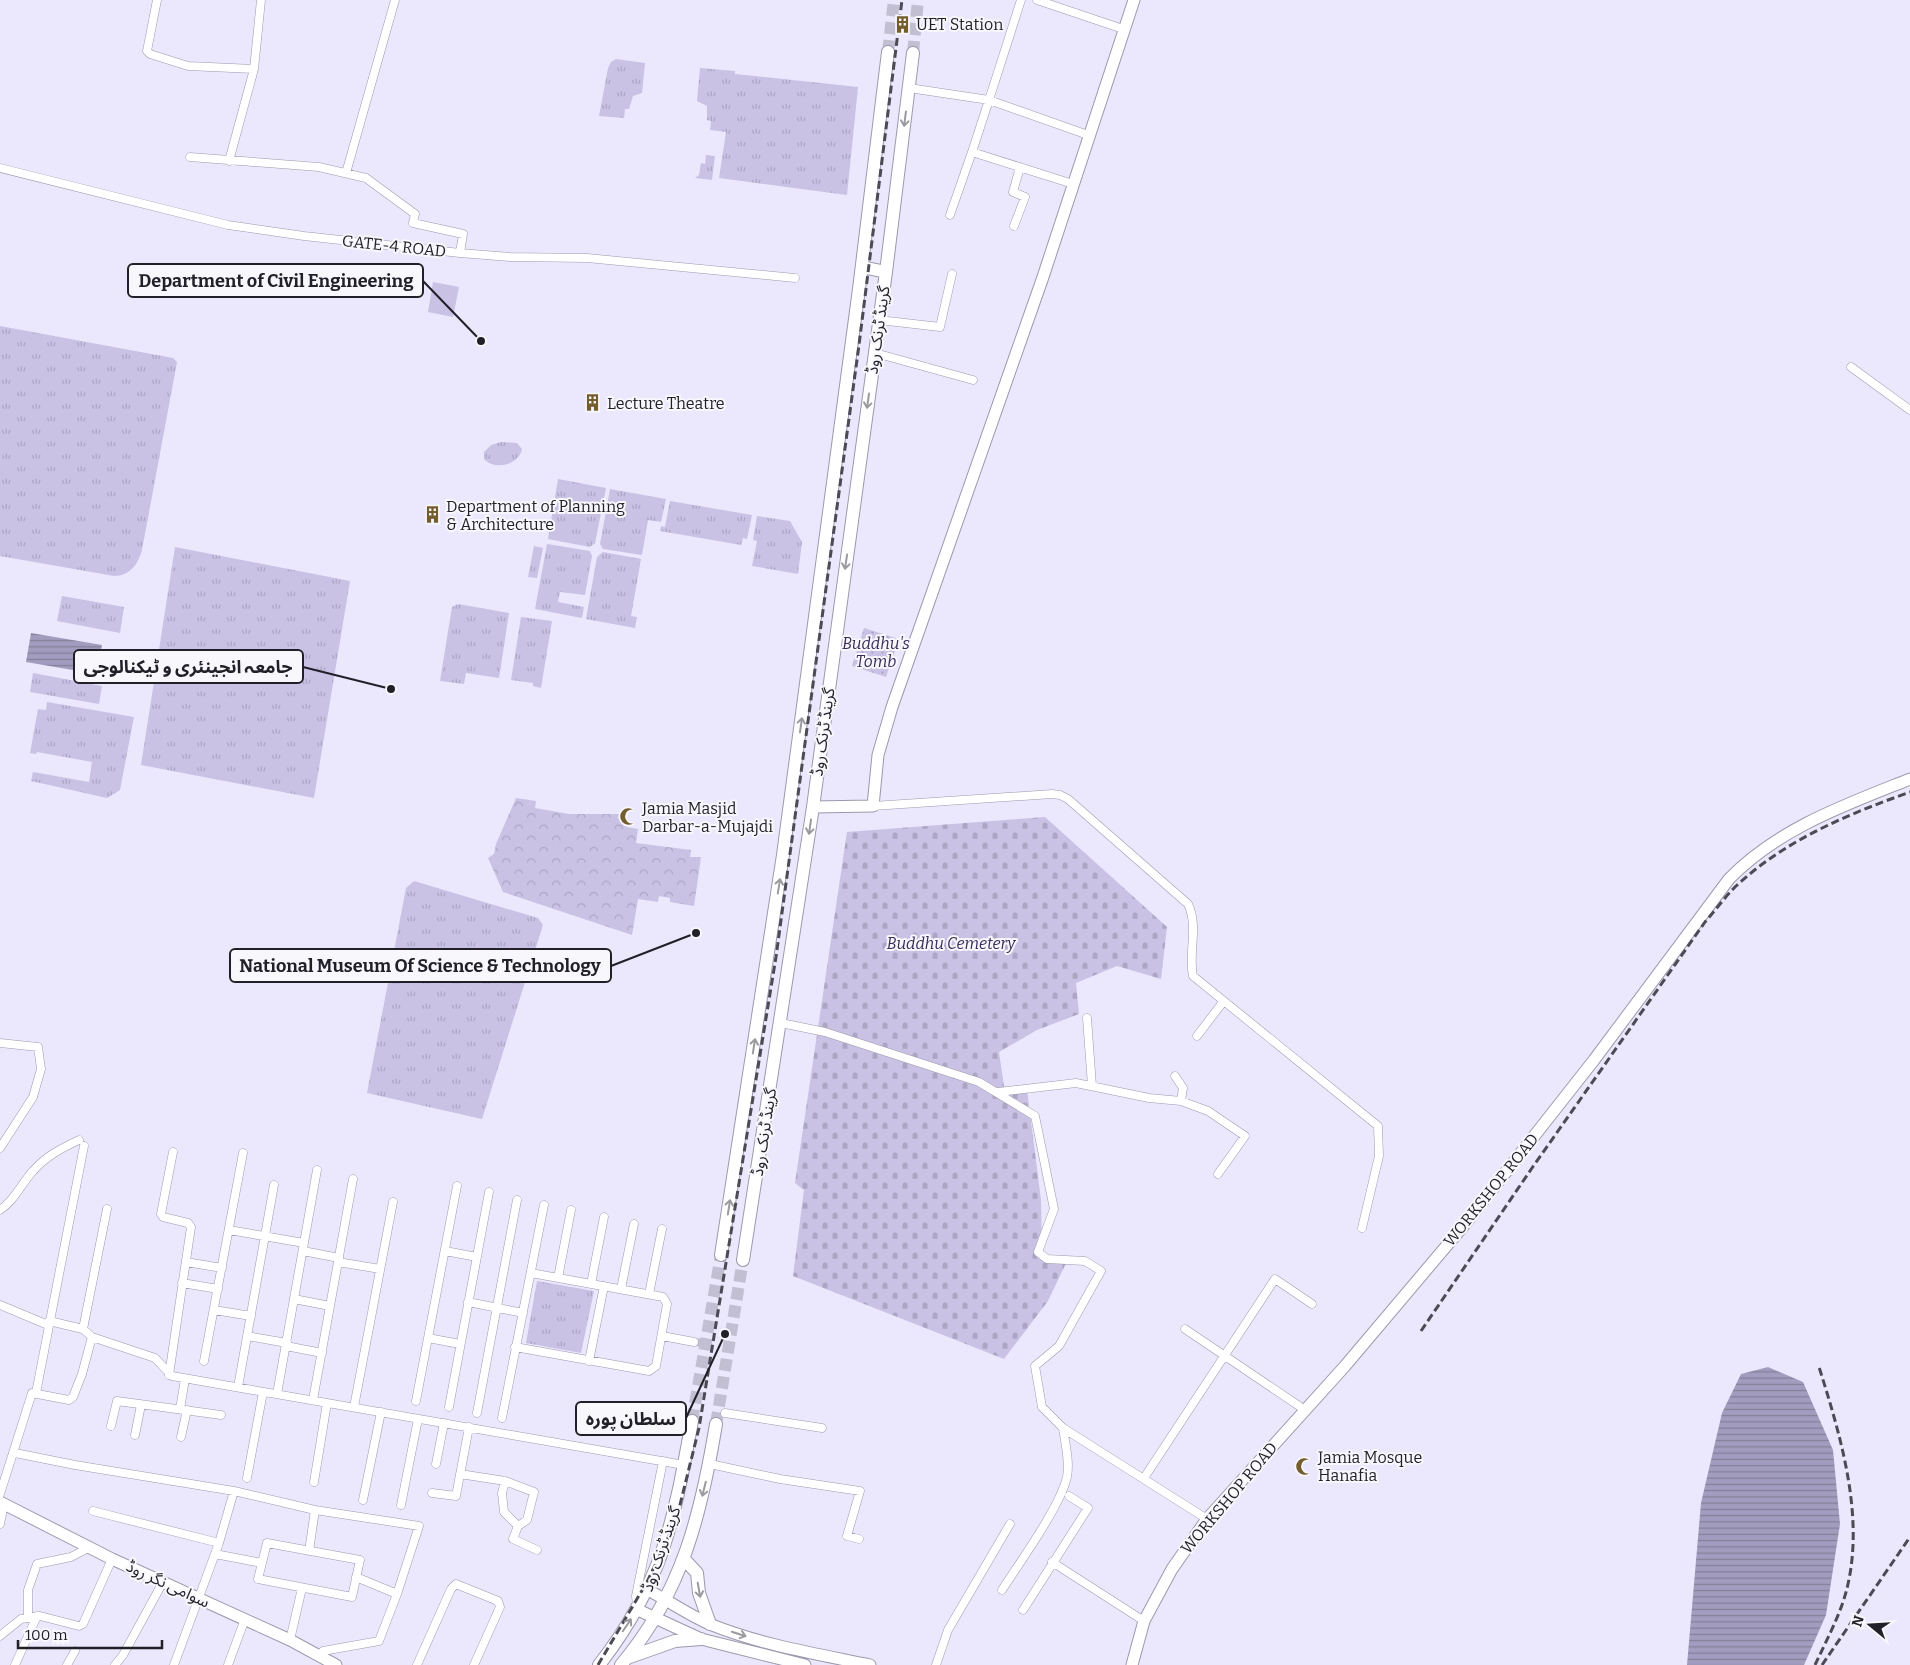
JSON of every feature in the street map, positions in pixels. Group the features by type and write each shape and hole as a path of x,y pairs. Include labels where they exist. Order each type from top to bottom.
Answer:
{"main road":[{"path":"813,807 873,806 878,755 892,707 1043,277 1088,135 1134,0"},
{"name":"گرینڈ ٹرنک روڈ","path":"721,1255 783,855 862,267 888,52"},
{"name":"گرینڈ ٹرنک روڈ","path":"743,1260 782,1023 813,807 886,272 913,53"},
{"path":"862,267 886,272"},
{"name":"WORKSHOP ROAD","path":"1132,1665 1144,1621 1172,1568 1207,1519 1345,1366 1471,1216 1594,1060 1729,879 1749,859 1780,837 1829,812 1910,779"},
{"name":"گرینڈ ٹرنک روڈ","path":"599,1665 638,1610 648,1590 671,1528 692,1421"},
{"name":"گرینڈ ٹرنک روڈ","path":"624,1661 657,1618 684,1559 710,1464 716,1424"},
{"name":"سوامی نگر روڈ","path":"1,1500 112,1559 290,1640 336,1665"},
{"path":"684,1559 697,1573 699,1593 710,1624"},
{"path":"648,1590 710,1624 780,1646 870,1665"},
{"path":"638,1610 701,1639 805,1665"},
{"path":"624,1661 675,1641 701,1639"}],"street":[{"path":"157,0 147,51 150,54 188,66 254,69"},
{"path":"229,161 254,69 261,0"},
{"path":"346,174 395,0"},
{"path":"950,215 1021,0"},
{"path":"1037,0 1124,29"},
{"path":"909,88 989,100 1088,135"},
{"path":"972,152 1072,184"},
{"path":"190,157 319,167 371,182 414,214 413,223 463,234 460,254"},
{"path":"1014,226 1024,197 1013,192 1020,167"},
{"name":"GATE-4 ROAD","path":"0,168 228,225 383,246 460,254 510,258 587,258 794,278"},
{"path":"879,320 940,327 952,274"},
{"path":"874,353 973,380"},
{"path":"1851,366 1910,410"},
{"path":"873,806 1060,794 1188,904 1193,920 1191,967 1193,976 1378,1126 1379,1156 1362,1228"},
{"path":"1198,1036 1223,1002"},
{"path":"1087,1018 1092,1086"},
{"path":"782,1023 825,1032 979,1082 1035,1116 1054,1209 1038,1252 1047,1259 1085,1261 1101,1271 1059,1346 1035,1366 1042,1406 1062,1428 1207,1519"},
{"path":"0,1043 38,1047 41,1069 33,1097 0,1148"},
{"path":"1174,1076 1182,1088 1181,1101"},
{"path":"998,1092 1076,1083 1149,1098 1181,1101 1208,1111 1245,1136 1218,1174"},
{"path":"0,1132 8,1137"},
{"path":"0,1210 8,1205 40,1164 53,1153 81,1143 36,1393"},
{"path":"169,1375 190,1225 163,1217 161,1214 173,1152"},
{"path":"204,1361 243,1153"},
{"path":"277,1394 317,1170"},
{"path":"313,1400 353,1178"},
{"path":"238,1387 274,1185"},
{"path":"416,1400 457,1186"},
{"path":"448,1407 489,1192"},
{"path":"477,1413 517,1200"},
{"path":"354,1407 393,1202"},
{"path":"502,1418 544,1205"},
{"path":"84,1329 107,1209"},
{"path":"558,1278 571,1210"},
{"path":"591,1284 604,1217"},
{"path":"621,1290 634,1224"},
{"path":"649,1294 662,1229"},
{"path":"229,1230 303,1247 338,1260 380,1270"},
{"path":"445,1251 477,1257"},
{"path":"186,1262 222,1268"},
{"path":"515,1347 649,1371 653,1370 662,1336 667,1304 663,1298 531,1273"},
{"path":"1144,1478 1275,1279 1312,1304"},
{"path":"182,1283 218,1289"},
{"path":"589,1361 604,1286"},
{"path":"294,1299 330,1306"},
{"path":"468,1302 522,1312"},
{"path":"0,1305 49,1323 84,1329 92,1337 155,1358 169,1375 185,1379 684,1465"},
{"path":"214,1310 251,1316"},
{"path":"1185,1329 1304,1410"},
{"path":"248,1336 322,1352"},
{"path":"662,1336 694,1342"},
{"path":"0,1524 1,1500 29,1399 32,1393 36,1393 69,1400 80,1380 92,1337"},
{"path":"428,1338 460,1344"},
{"path":"181,1437 185,1379"},
{"path":"247,1478 263,1392"},
{"path":"111,1426 117,1402 221,1415"},
{"path":"314,1482 327,1403"},
{"path":"135,1435 141,1405"},
{"path":"364,1500 381,1412"},
{"path":"725,1413 822,1428"},
{"path":"401,1505 418,1419"},
{"path":"436,1464 444,1423"},
{"path":"432,1493 456,1496 469,1428"},
{"path":"1002,1590 1061,1496 1067,1477 1068,1464 1062,1428"},
{"path":"15,1452 75,1465 234,1491 315,1510 419,1526 397,1594 378,1641 323,1651 319,1656"},
{"path":"638,1610 636,1596 663,1461"},
{"path":"710,1464 780,1479 860,1491 847,1536 859,1539"},
{"path":"460,1474 505,1481 534,1492 527,1520 518,1526 513,1539 537,1550"},
{"path":"505,1481 502,1493 504,1512 518,1526"},
{"path":"174,1665 219,1543 234,1491"},
{"path":"1023,1610 1088,1508 1069,1496"},
{"path":"309,1551 315,1510"},
{"path":"93,1511 219,1543"},
{"path":"936,1665 948,1630 1010,1524"},
{"path":"267,1542 309,1551 360,1560 352,1597 258,1579 267,1542"},
{"path":"28,1618 28,1590 37,1564 71,1557 90,1548"},
{"path":"215,1554 262,1563"},
{"path":"0,1636 21,1619 38,1616 79,1626 83,1624 112,1559"},
{"path":"1052,1562 1144,1621"},
{"path":"356,1577 397,1594"},
{"path":"115,1665 123,1655 162,1582"},
{"path":"417,1665 451,1589 456,1584 498,1601 500,1607 474,1665"},
{"path":"290,1640 302,1588"},
{"path":"15,1665 38,1616"},
{"path":"228,1665 244,1619"},
{"path":"66,1665 76,1651"}],"green space":[{"path":"616,59 645,63 642,93 633,96 629,109 625,109 624,118 599,116 608,68 611,62"},
{"path":"700,68 735,71 735,74 858,87 847,195 719,178 726,132 710,130 711,121 707,120 707,106 697,101"},
{"path":"706,155 715,156 712,180 695,178 699,175 701,163 705,164"},
{"path":"433,282 459,287 453,317 428,312"},
{"path":"0,326 173,358 177,362 142,550 136,564 125,574 114,576 0,556"},
{"path":"501,442 517,443 522,449 520,455 512,462 506,464 494,465 489,463 484,459 484,452 491,445"},
{"path":"558,479 606,488 595,543 590,547 548,539"},
{"path":"610,489 666,499 661,522 648,520 642,555 603,549 600,544"},
{"path":"670,501 752,515 747,539 743,538 741,545 660,531 661,526 665,527"},
{"path":"757,516 790,521 802,542 798,574 752,566 757,541 753,540"},
{"path":"547,544 590,551 592,556 585,595 560,592 558,602 584,607 582,618 535,609"},
{"path":"534,546 543,548 537,578 528,577"},
{"path":"175,547 350,581 314,798 141,765"},
{"path":"603,552 641,559 631,616 637,617 635,628 586,619 597,557"},
{"path":"62,596 124,607 120,633 57,621"},
{"path":"458,604 509,613 499,678 466,673 464,684 440,681 452,607"},
{"path":"521,617 552,621 541,688 533,686 533,683 511,680"},
{"name":"Buddhu's Tomb","path":"864,628 899,639 886,677 852,666"},
{"path":"33,673 102,686 99,704 30,692"},
{"path":"47,702 134,717 120,790 107,798 31,781 33,772 89,782 92,762 37,752 36,754 30,753 38,709 46,710"},
{"path":"516,798 536,801 535,808 569,814 619,814 618,818 627,822 627,827 638,829 636,843 691,850 690,857 701,857 694,906 670,902 670,898 659,896 658,902 638,899 632,935 503,892 488,858 494,854 496,844"},
{"name":"Buddhu Cemetery","path":"1045,817 1167,927 1161,979 1117,966 1076,983 1079,1014 1037,1030 999,1052 1005,1093 1027,1090 1041,1200 1042,1254 1068,1259 1048,1301 1004,1359 793,1276 804,1190 795,1183 847,832"},
{"path":"414,881 538,918 543,925 482,1119 367,1093 406,888"},
{"path":"537,1281 594,1291 581,1353 526,1343"}],"shaded area":[{"path":"31,633 102,645 96,674 26,662"},
{"path":"1768,1367 1803,1382 1833,1450 1840,1524 1826,1615 1804,1665 1687,1665 1701,1503 1722,1413 1741,1374"}],"tunnel":[{"path":"888,52 894,0"},
{"path":"913,53 918,0"},
{"path":"692,1421 721,1255"},
{"path":"716,1424 743,1260"},
{"path":"694,1342 706,1343"}],"railway":[{"path":"598,1665 647,1582 676,1521 699,1428 776,957 859,345 902,0"},
{"path":"1421,1331 1532,1168 1705,922 1731,891 1754,870 1795,842 1840,820 1910,792"},
{"path":"1815,1665 1834,1625 1848,1584 1853,1530 1851,1502 1842,1446 1819,1367"},
{"path":"1822,1665 1910,1537"}],"place":[{"name":"UET Station","path":"902,24"},
{"name":"Department of Civil Engineering","path":"481,341"},
{"name":"Lecture Theatre","path":"593,403"},
{"name":"Department of Planning & Architecture","path":"432,515"},
{"name":"جامعہ انجینئری و ٹیکنالوجی","path":"391,689"},
{"name":"Jamia Masjid Darbar-a-Mujajdi","path":"628,817"},
{"name":"National Museum Of Science & Technology","path":"696,933"},
{"name":"سلطان پورہ","path":"725,1334"},
{"name":"Jamia Mosque Hanafia","path":"1304,1466"}]}
